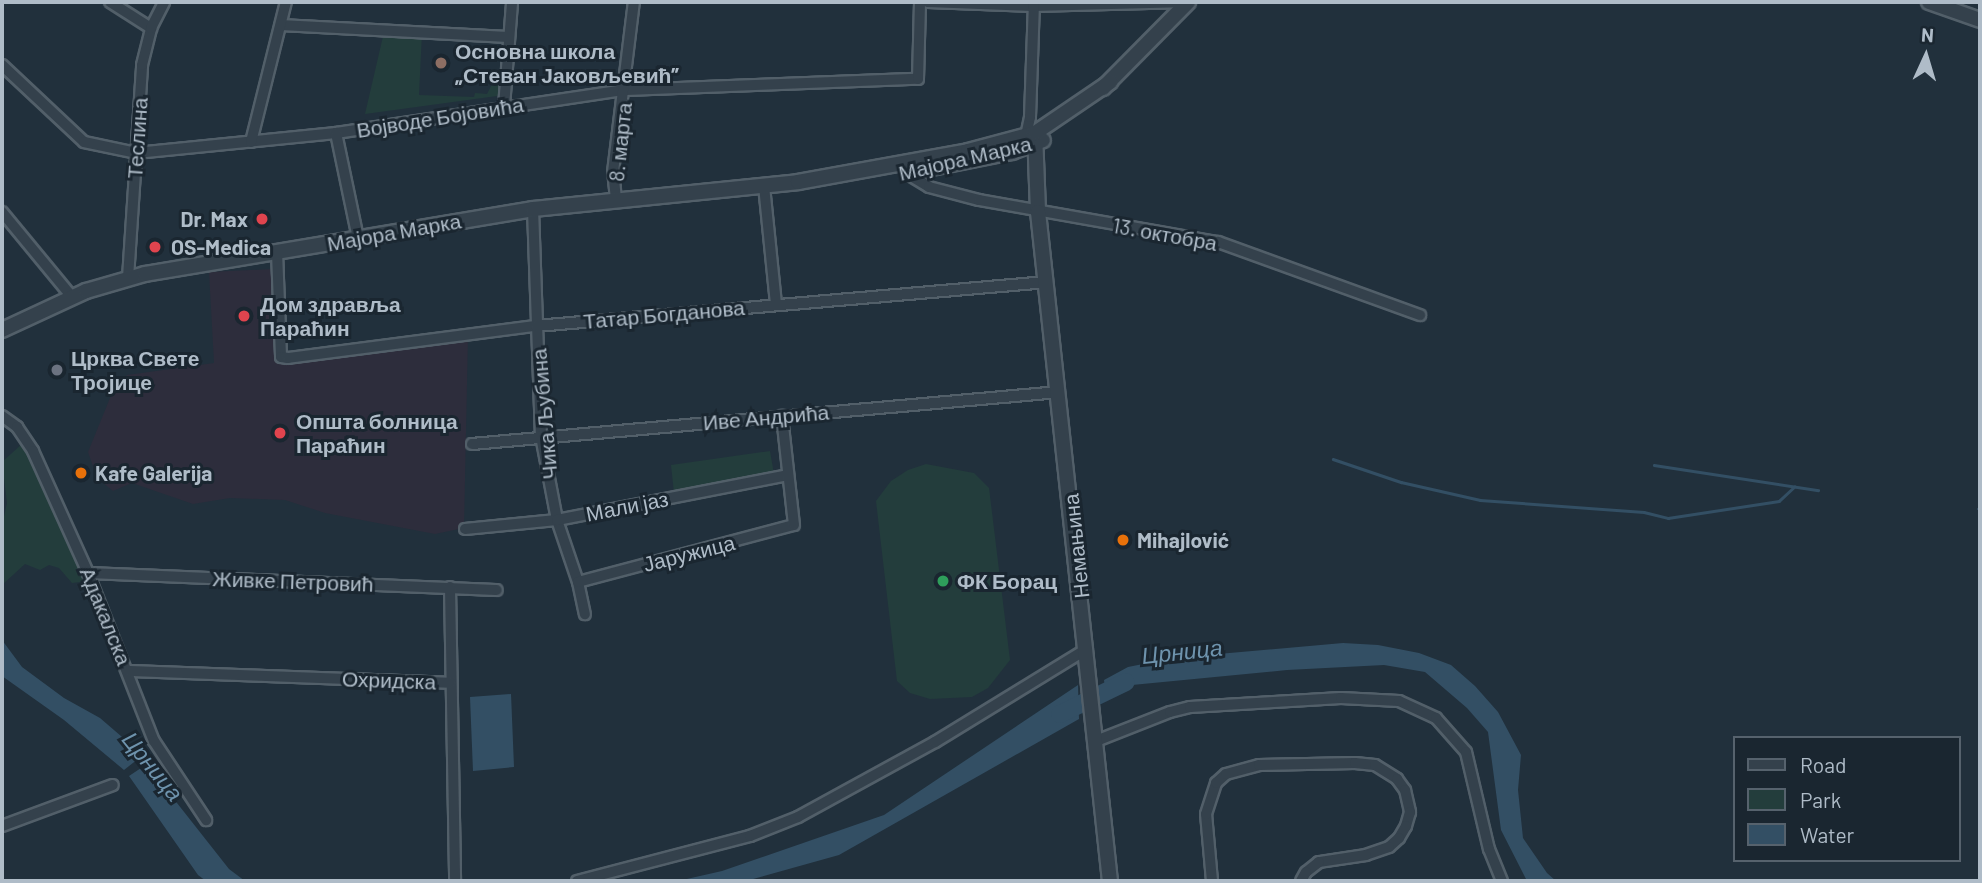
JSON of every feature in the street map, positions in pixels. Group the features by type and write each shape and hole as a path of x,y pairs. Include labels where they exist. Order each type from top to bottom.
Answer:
{"street":[{"path":"110,2 151,28"},
{"name":"Теслина","path":"128,278 142,65 151,28 164,2"},
{"path":"251,142 286,2"},
{"path":"504,107 512,2"},
{"name":"8. марта","path":"615,200 613,172 634,2"},
{"name":"Војводе Бојовића","path":"2,65 84,142 136,153 336,133 625,90 918,79 920,2"},
{"path":"928,2 1188,2"},
{"name":"Мајора Марка","path":"2,330 72,297 128,278 533,209 797,183 852,181 906,173 1031,140 1110,82 1188,2"},
{"path":"1929,2 1980,20"},
{"path":"1031,140 1033,4"},
{"path":"281,25 508,37"},
{"path":"336,133 358,238"},
{"name":"Мајора Марка","path":"797,183 1031,140"},
{"name":"Немањина","path":"1031,140 1110,881"},
{"name":"13. октобра","path":"906,173 929,187 1038,212 1218,242 1420,315"},
{"path":"764,186 776,304"},
{"name":"Чика Љубина","path":"533,209 541,436 556,520 578,582 585,614"},
{"path":"2,212 72,297"},
{"name":"Татар Богданова","path":"277,252 281,357 536,326 1047,282"},
{"name":"Иве Андрића","path":"472,444 1059,392"},
{"name":"Адакалска","path":"2,415 17,427 33,451 129,671 154,741 206,820"},
{"path":"782,416 788,475"},
{"name":"Мали јаз","path":"465,529 556,520 788,475"},
{"name":"Јаружица","path":"578,582 792,527 795,521 788,475"},
{"name":"Живке Петровић","path":"88,573 497,590"},
{"path":"450,587 451,683"},
{"path":"577,881 750,836 798,817 1087,655"},
{"name":"Охридска","path":"129,671 451,683 455,881"},
{"path":"1096,737 1190,708 1341,698 1399,701 1436,718 1466,752 1489,849 1502,881"},
{"path":"1212,881 1206,814 1216,783 1226,774 1259,765 1355,763 1375,765 1397,779 1405,790 1409,812 1406,826 1399,838 1389,847 1367,855 1319,862 1306,872 1301,881"},
{"path":"2,826 113,785"}],"shaded area":[{"name":"Општа болница Параћин","path":"273,269 278,359 468,336 464,528 435,534 325,513 285,500 230,498 193,504 132,483 113,491 97,478 88,452 110,398 127,375 214,363 209,272"}],"green space":[{"path":"384,32 422,33 419,95 474,97 475,93 487,94 493,82 504,83 503,89 497,96 365,114"},
{"path":"22,444 75,549 88,581 72,583 59,568 49,565 40,570 25,564 2,585 2,525 7,503 2,462"},
{"path":"770,451 774,474 674,493 671,465"},
{"name":"ФК Борац","path":"926,464 974,473 989,488 1010,660 988,688 972,697 930,699 910,693 897,681 876,501 891,481 908,470"}],"water":[{"path":"2,640 22,667 64,698 100,718 143,755 124,770 64,720 2,676"},
{"path":"1343,643 1378,645 1419,653 1451,665 1475,686 1498,712 1521,755 1518,790 1523,838 1547,873 1556,881 1527,881 1501,830 1488,732 1467,708 1425,672 1384,665 1287,670 1132,685 1106,697 1104,680 1128,667 1173,658"},
{"path":"1078,685 1079,719 839,855 746,881 678,881 722,871 884,815"},
{"path":"511,694 514,767 473,771 470,697"},
{"path":"150,762 177,803 229,869 245,881 206,881 198,875 129,776"}],"waterway":[{"path":"1333,459 1401,482 1480,500 1644,512 1668,518 1779,501 1794,487"},
{"path":"1654,465 1818,490"},
{"name":"Црница","path":"1060,714 1126,682"}],"place":[{"name":"Основна школа „Стеван Јаковљевић”","path":"441,63"},
{"name":"Dr. Max","path":"262,219"},
{"name":"OS-Medica","path":"155,247"},
{"name":"Дом здравља Параћин","path":"244,316"},
{"name":"Црква Свете Тројице","path":"57,370"},
{"name":"Општа болница Параћин","path":"280,433"},
{"name":"Kafe Galerija","path":"81,473"},
{"name":"Mihajlović","path":"1123,540"},
{"name":"ФК Борац","path":"943,581"}]}
